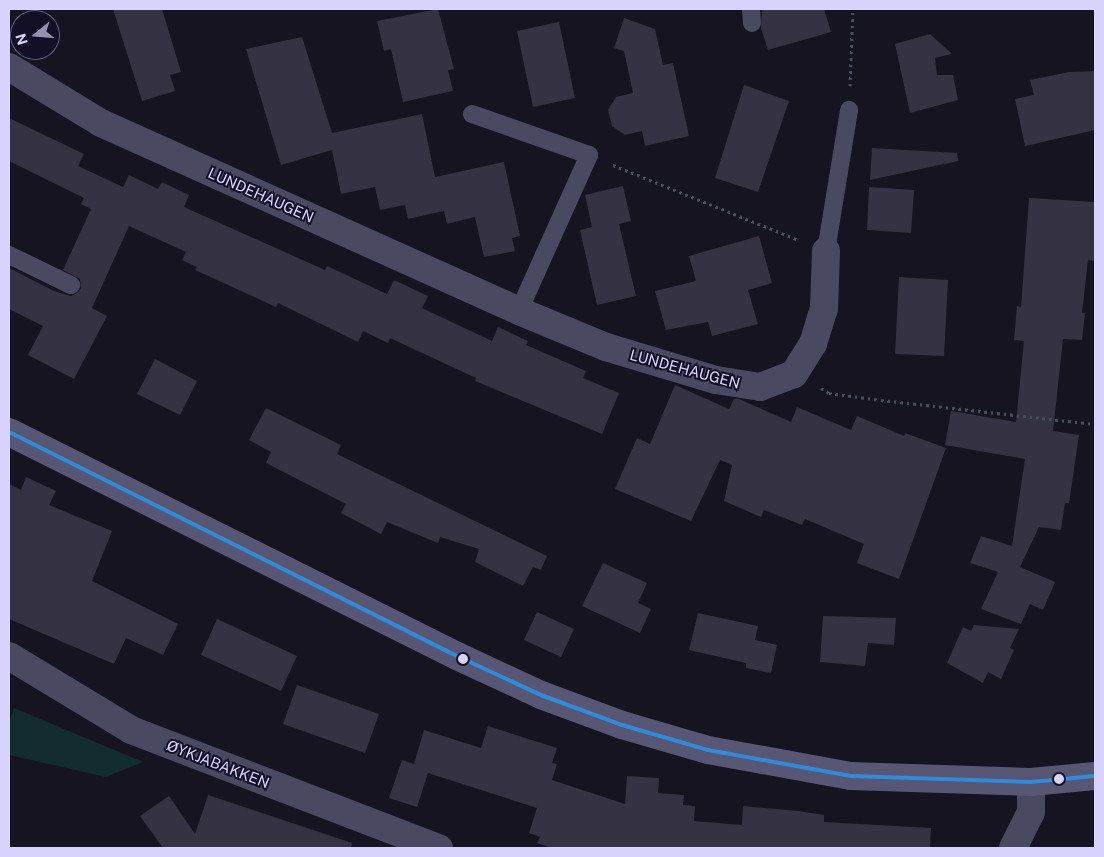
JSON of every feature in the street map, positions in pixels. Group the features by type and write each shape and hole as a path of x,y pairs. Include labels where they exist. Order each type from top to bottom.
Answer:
{"main road":[{"path":"9,432 457,656 541,695 622,725 708,750 851,776 1031,782 1095,776"}],"street":[{"name":"LUNDEHAUGEN","path":"9,67 101,124 519,311 606,347 716,380 760,387 794,374"},
{"path":"794,374 813,344 824,309 826,251"},
{"name":"ØYKJABAKKEN","path":"9,656 131,730 439,848"},
{"path":"1013,848 1031,812 1031,782"}],"lane":[{"path":"826,251 849,110"},
{"path":"472,114 589,155 519,311"},
{"path":"9,255 71,285"}],"path":[{"path":"849,110 853,9"},
{"path":"589,155 826,251"},
{"path":"794,374 829,392 1095,424"}],"green space":[{"path":"14,708 143,762 106,777 9,755 9,723"}],"building":[{"path":"113,9 162,9 181,72 170,75 175,91 142,101"},
{"path":"438,9 454,69 448,70 453,91 403,102 391,49 384,51 377,21"},
{"path":"762,9 824,9 831,32 768,50 761,28"},
{"path":"624,18 655,29 663,65 673,63 689,136 645,146 642,131 625,135 612,126 608,110 616,97 633,93 624,51 614,48"},
{"path":"559,22 575,98 533,107 517,31"},
{"path":"930,34 952,54 935,58 937,75 953,75 958,100 910,113 895,44"},
{"path":"302,37 332,133 422,114 435,177 504,162 520,236 512,238 515,251 484,257 475,217 447,224 444,211 408,219 405,205 380,210 375,187 341,194 332,150 281,165 246,49"},
{"path":"1095,71 1095,130 1025,146 1015,99 1034,95 1030,80 1069,72"},
{"path":"744,85 789,101 758,192 715,178"},
{"path":"9,118 84,154 78,166 123,187 129,175 158,189 162,182 189,195 184,207 325,270 327,266 387,294 394,280 428,296 422,308 492,341 498,327 528,341 526,345 586,371 583,378 619,393 602,434 475,381 476,378 390,338 388,343 363,331 358,342 278,303 276,307 195,270 197,267 182,260 186,252 129,226 92,308 107,316 74,379 28,355 43,326 9,309 9,268 54,291 71,296 77,293 81,289 80,279 63,270 91,209 81,204 84,198 9,161"},
{"path":"872,148 957,153 958,161 870,180"},
{"path":"623,186 631,221 619,224 636,296 597,305 580,230 592,227 585,195"},
{"path":"869,187 914,190 911,233 867,230"},
{"path":"1029,198 1095,202 1095,261 1088,260 1082,313 1085,313 1082,340 1063,339 1053,431 1079,435 1069,503 1065,503 1061,530 1039,527 1020,567 1055,582 1043,610 1030,604 1021,624 981,609 998,572 970,563 981,536 1012,546 1025,459 945,445 951,411 1016,422 1024,341 1014,340 1017,306 1021,307"},
{"path":"759,236 772,283 748,290 758,324 712,336 708,322 666,330 655,291 696,281 689,256"},
{"path":"899,277 948,280 944,356 895,354"},
{"path":"155,359 197,381 180,415 137,394"},
{"path":"675,385 729,409 734,399 739,399 791,422 797,407 851,430 857,416 904,436 905,433 946,448 899,579 857,563 864,544 805,519 802,525 764,510 761,517 724,501 732,465 720,460 691,521 615,489 637,438 650,444"},
{"path":"266,408 341,445 337,454 547,556 541,570 533,567 523,586 475,562 479,549 440,537 438,543 387,522 381,534 341,513 346,504 266,463 271,452 249,440"},
{"path":"26,477 56,491 49,505 112,531 92,581 178,624 163,655 126,638 114,664 9,619 9,484 21,490"},
{"path":"603,563 647,583 638,603 651,609 640,633 582,606"},
{"path":"537,612 574,629 561,657 524,640"},
{"path":"698,613 758,626 755,640 777,645 771,673 746,668 746,663 689,650"},
{"path":"823,616 896,618 894,645 868,643 865,666 820,662"},
{"path":"217,619 297,656 281,691 201,655"},
{"path":"974,625 1019,629 1010,648 1014,650 1001,679 988,672 983,683 947,663 963,627 971,631"},
{"path":"297,685 379,714 365,753 283,724"},
{"path":"488,726 557,748 552,763 557,764 552,780 625,804 627,776 659,778 658,793 684,795 683,805 695,806 694,821 742,825 743,806 798,811 824,815 824,822 931,828 930,848 552,848 537,843 540,837 529,833 537,808 428,773 417,807 389,798 402,760 414,764 424,730 481,748"},
{"path":"208,795 352,843 351,848 163,848 140,816 169,796 195,834"}],"transit line":[{"path":"9,432 457,656 541,695 622,725 708,750 851,776 1031,782 1095,776"}]}
